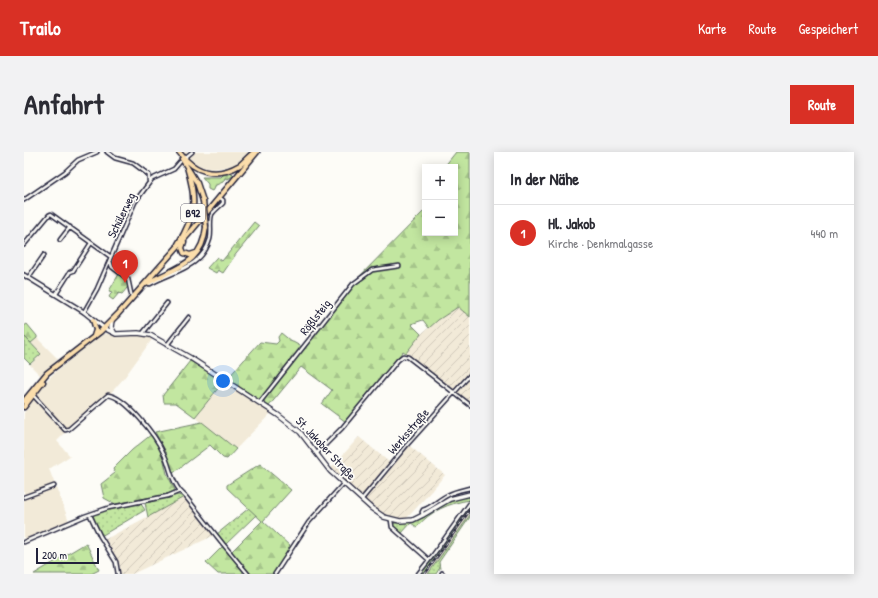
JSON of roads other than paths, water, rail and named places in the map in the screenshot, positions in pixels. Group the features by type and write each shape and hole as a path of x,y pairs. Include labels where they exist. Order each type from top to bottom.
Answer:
{"main road":[{"name":"B92","path":"179,152 192,167 212,173 226,171 240,164 254,152"},
{"name":"B92","path":"143,286 187,263 199,250 204,240 206,227 203,202 197,183 179,152"},
{"path":"24,403 47,373 112,320 220,198 257,152"},
{"name":"B92","path":"171,254 186,231 192,217 194,190 187,167"},
{"name":"B92","path":"188,235 182,248 184,253 190,255 199,250"},
{"path":"93,320 96,330 93,337"},
{"path":"112,320 111,327 116,334"},
{"name":"St. Jakober Straße","path":"104,328 116,334 143,333 167,345 260,402 294,426 325,465 380,515 391,520"},
{"path":"391,520 408,521 423,515 450,499 470,494"}],"street":[{"path":"24,200 65,172 78,160 97,152"},
{"path":"107,152 115,158 133,163 153,178"},
{"path":"186,157 192,152"},
{"name":"Schülerweg","path":"84,312 110,261 132,208 153,178 174,169 180,162"},
{"path":"149,175 150,181"},
{"path":"148,283 150,284 187,268 196,262 202,255 207,248 210,237 211,217 223,203 220,198"},
{"path":"24,245 50,214 52,214 111,257"},
{"path":"60,240 70,227"},
{"path":"56,294 91,243"},
{"path":"28,278 44,255"},
{"path":"110,261 112,267 128,279 132,298"},
{"name":"Rößlsteig","path":"260,402 353,284 372,270 399,266"},
{"path":"107,267 112,267"},
{"path":"24,276 84,312 104,328"},
{"path":"143,333 143,330 167,302"},
{"path":"167,345 189,317"},
{"path":"317,454 342,428 398,360 403,356 408,357 470,405"},
{"name":"Werksstraße","path":"362,499 406,446 470,375"},
{"path":"31,394 65,430 69,429 108,395 122,402 152,431 164,453 174,484 248,574"},
{"path":"275,574 309,522 344,483"},
{"path":"24,497 54,486"},
{"path":"423,515 423,510 429,508 446,495 458,490 470,488"},
{"path":"24,542 108,508 168,496 180,491"},
{"path":"418,574 470,503"},
{"path":"90,514 100,536 116,562 118,574"},
{"path":"391,520 392,527 429,560"}],"railway":[{"path":"425,574 470,510"}],"place":[{"name":"Hl. Jakob","path":"125,283"}]}
